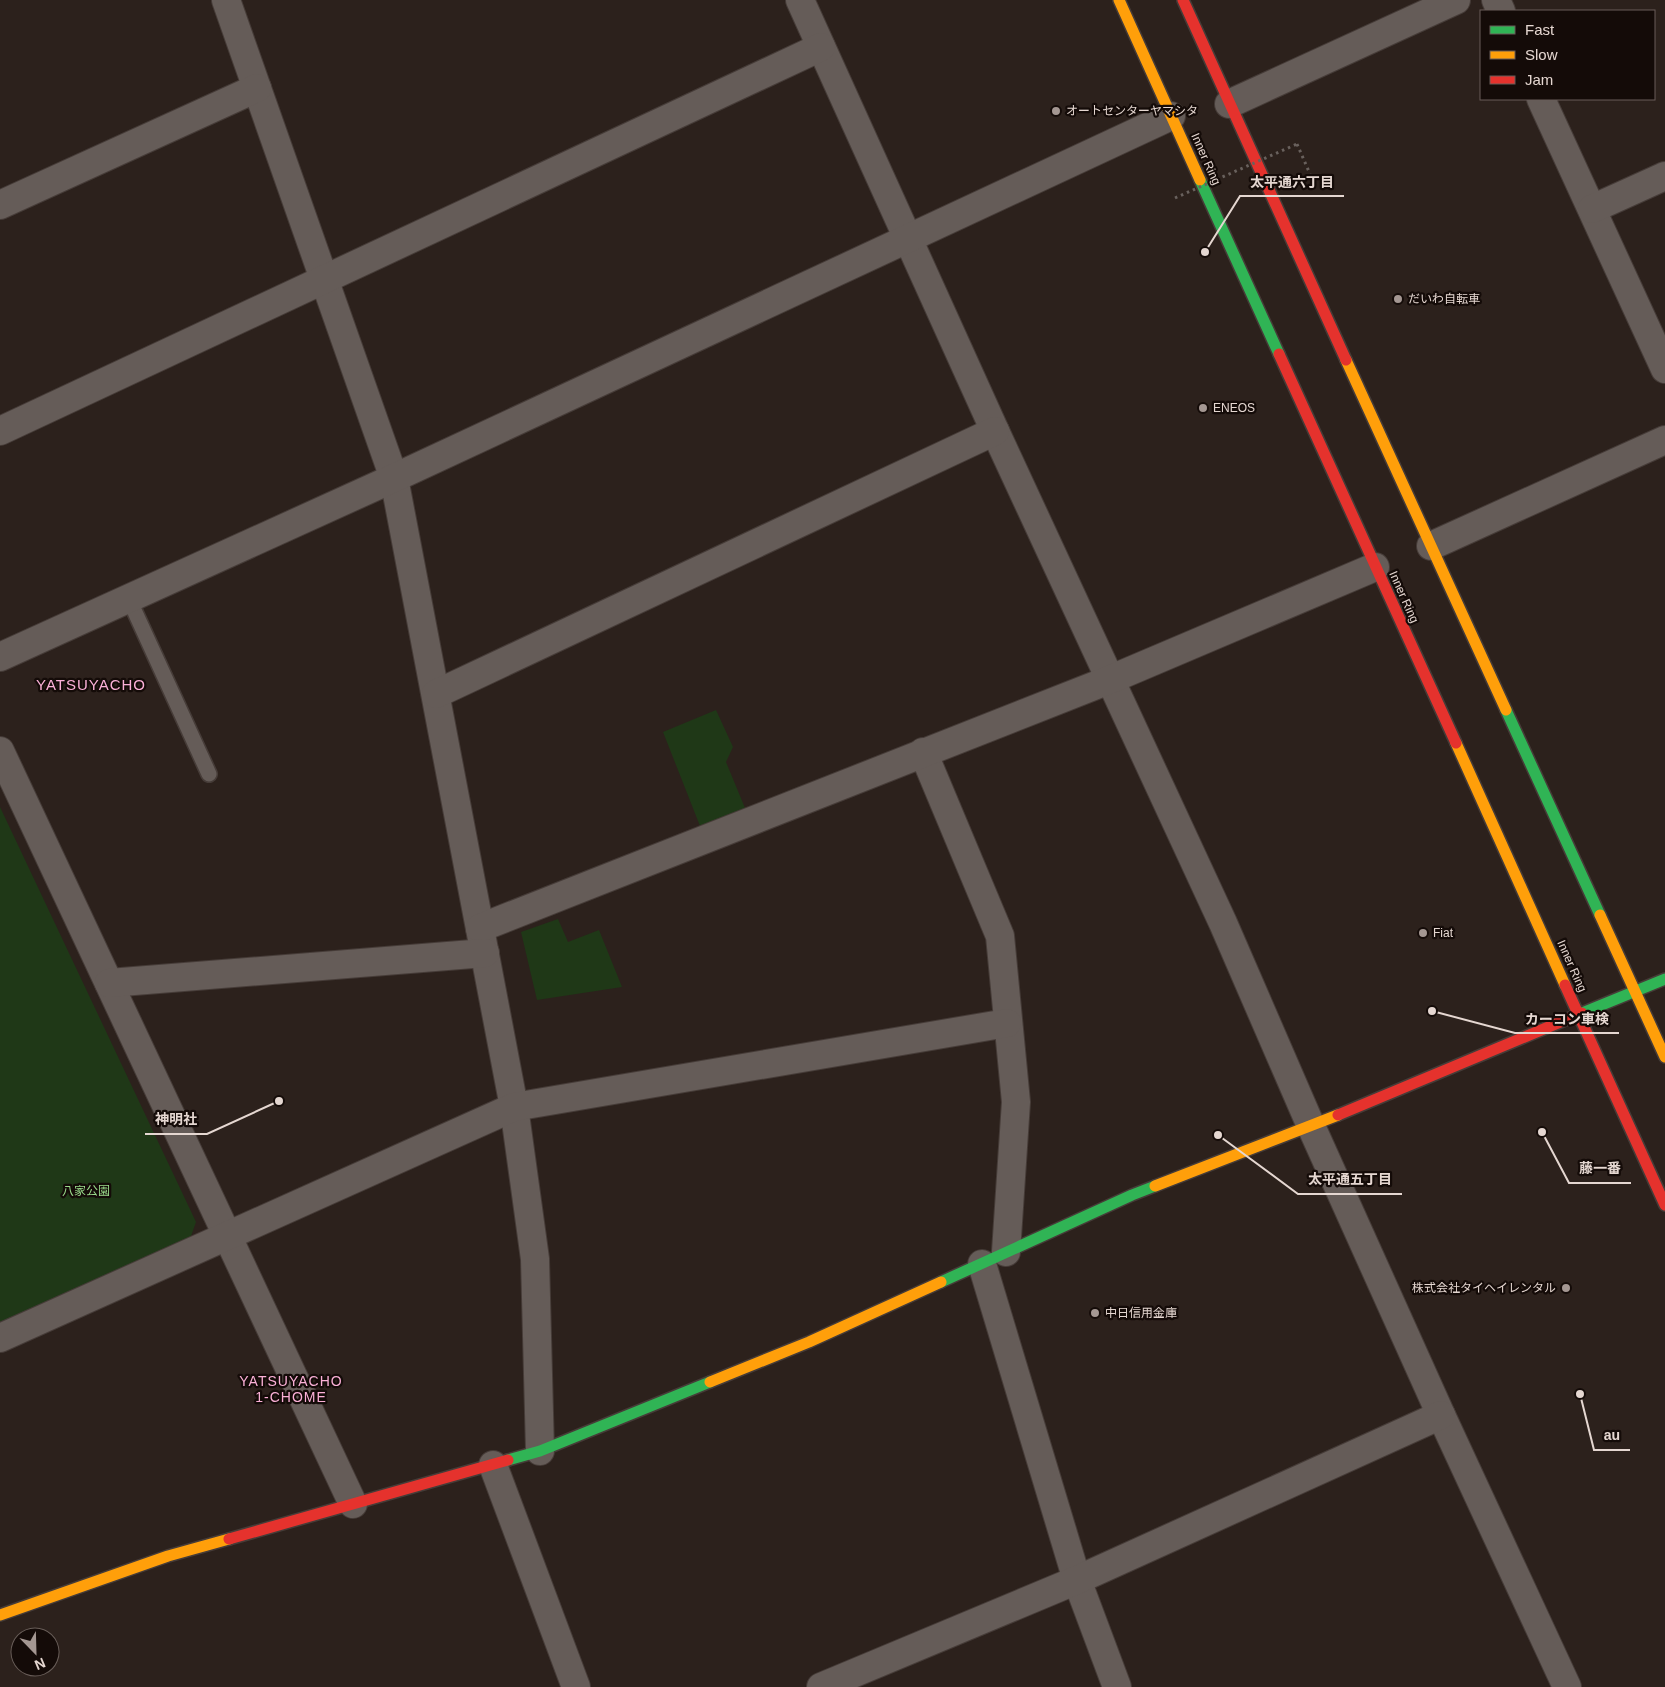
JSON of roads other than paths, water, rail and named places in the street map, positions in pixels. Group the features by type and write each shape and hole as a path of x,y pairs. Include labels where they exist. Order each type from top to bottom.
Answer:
{"main road":[{"name":"Inner Ring","path":"1119,0 1665,1205"},
{"path":"1183,0 1665,1058"},
{"path":"0,1614 168,1556 540,1451 809,1342 1132,1195 1311,1126 1665,979"}],"street":[{"path":"226,0 394,478 514,1107 535,1259 540,1451"},
{"path":"800,0 1109,680 1223,923 1311,1126 1441,1415 1567,1687"},
{"path":"1229,104 1456,0"},
{"path":"0,431 821,47"},
{"path":"0,205 257,88"},
{"path":"1542,100 1665,369"},
{"path":"0,657 394,478 1171,116"},
{"path":"1592,209 1665,176"},
{"path":"436,694 995,431"},
{"path":"1431,546 1665,440"},
{"path":"109,983 483,940 923,752 1109,680 1375,567"},
{"path":"0,751 353,1504"},
{"path":"923,752 1000,936 1016,1102 1006,1252"},
{"path":"0,1338 514,1107 1008,1023"},
{"path":"982,1264 1077,1580 1116,1687"},
{"path":"821,1687 1077,1580 1441,1415"},
{"path":"494,1465 576,1687"}],"lane":[{"path":"129,599 209,774"}],"place":[{"name":"オートセンターヤマシタ","path":"1056,111"},
{"name":"太平通六丁目","path":"1205,252"},
{"name":"だいわ自転車","path":"1398,299"},
{"name":"ENEOS","path":"1203,408"},
{"name":"Fiat","path":"1423,933"},
{"name":"カーコン車検","path":"1432,1011"},
{"name":"神明社","path":"279,1101"},
{"name":"藤一番","path":"1542,1132"},
{"name":"太平通五丁目","path":"1218,1135"},
{"name":"株式会社タイヘイレンタル","path":"1566,1288"},
{"name":"中日信用金庫","path":"1095,1313"},
{"name":"au","path":"1580,1394"}],"district":[{"name":"YATSUYACHO","path":"91,684"},
{"name":"YATSUYACHO 1-CHOME","path":"291,1389"}],"park label":[{"name":"八家公園","path":"86,1191"}]}
